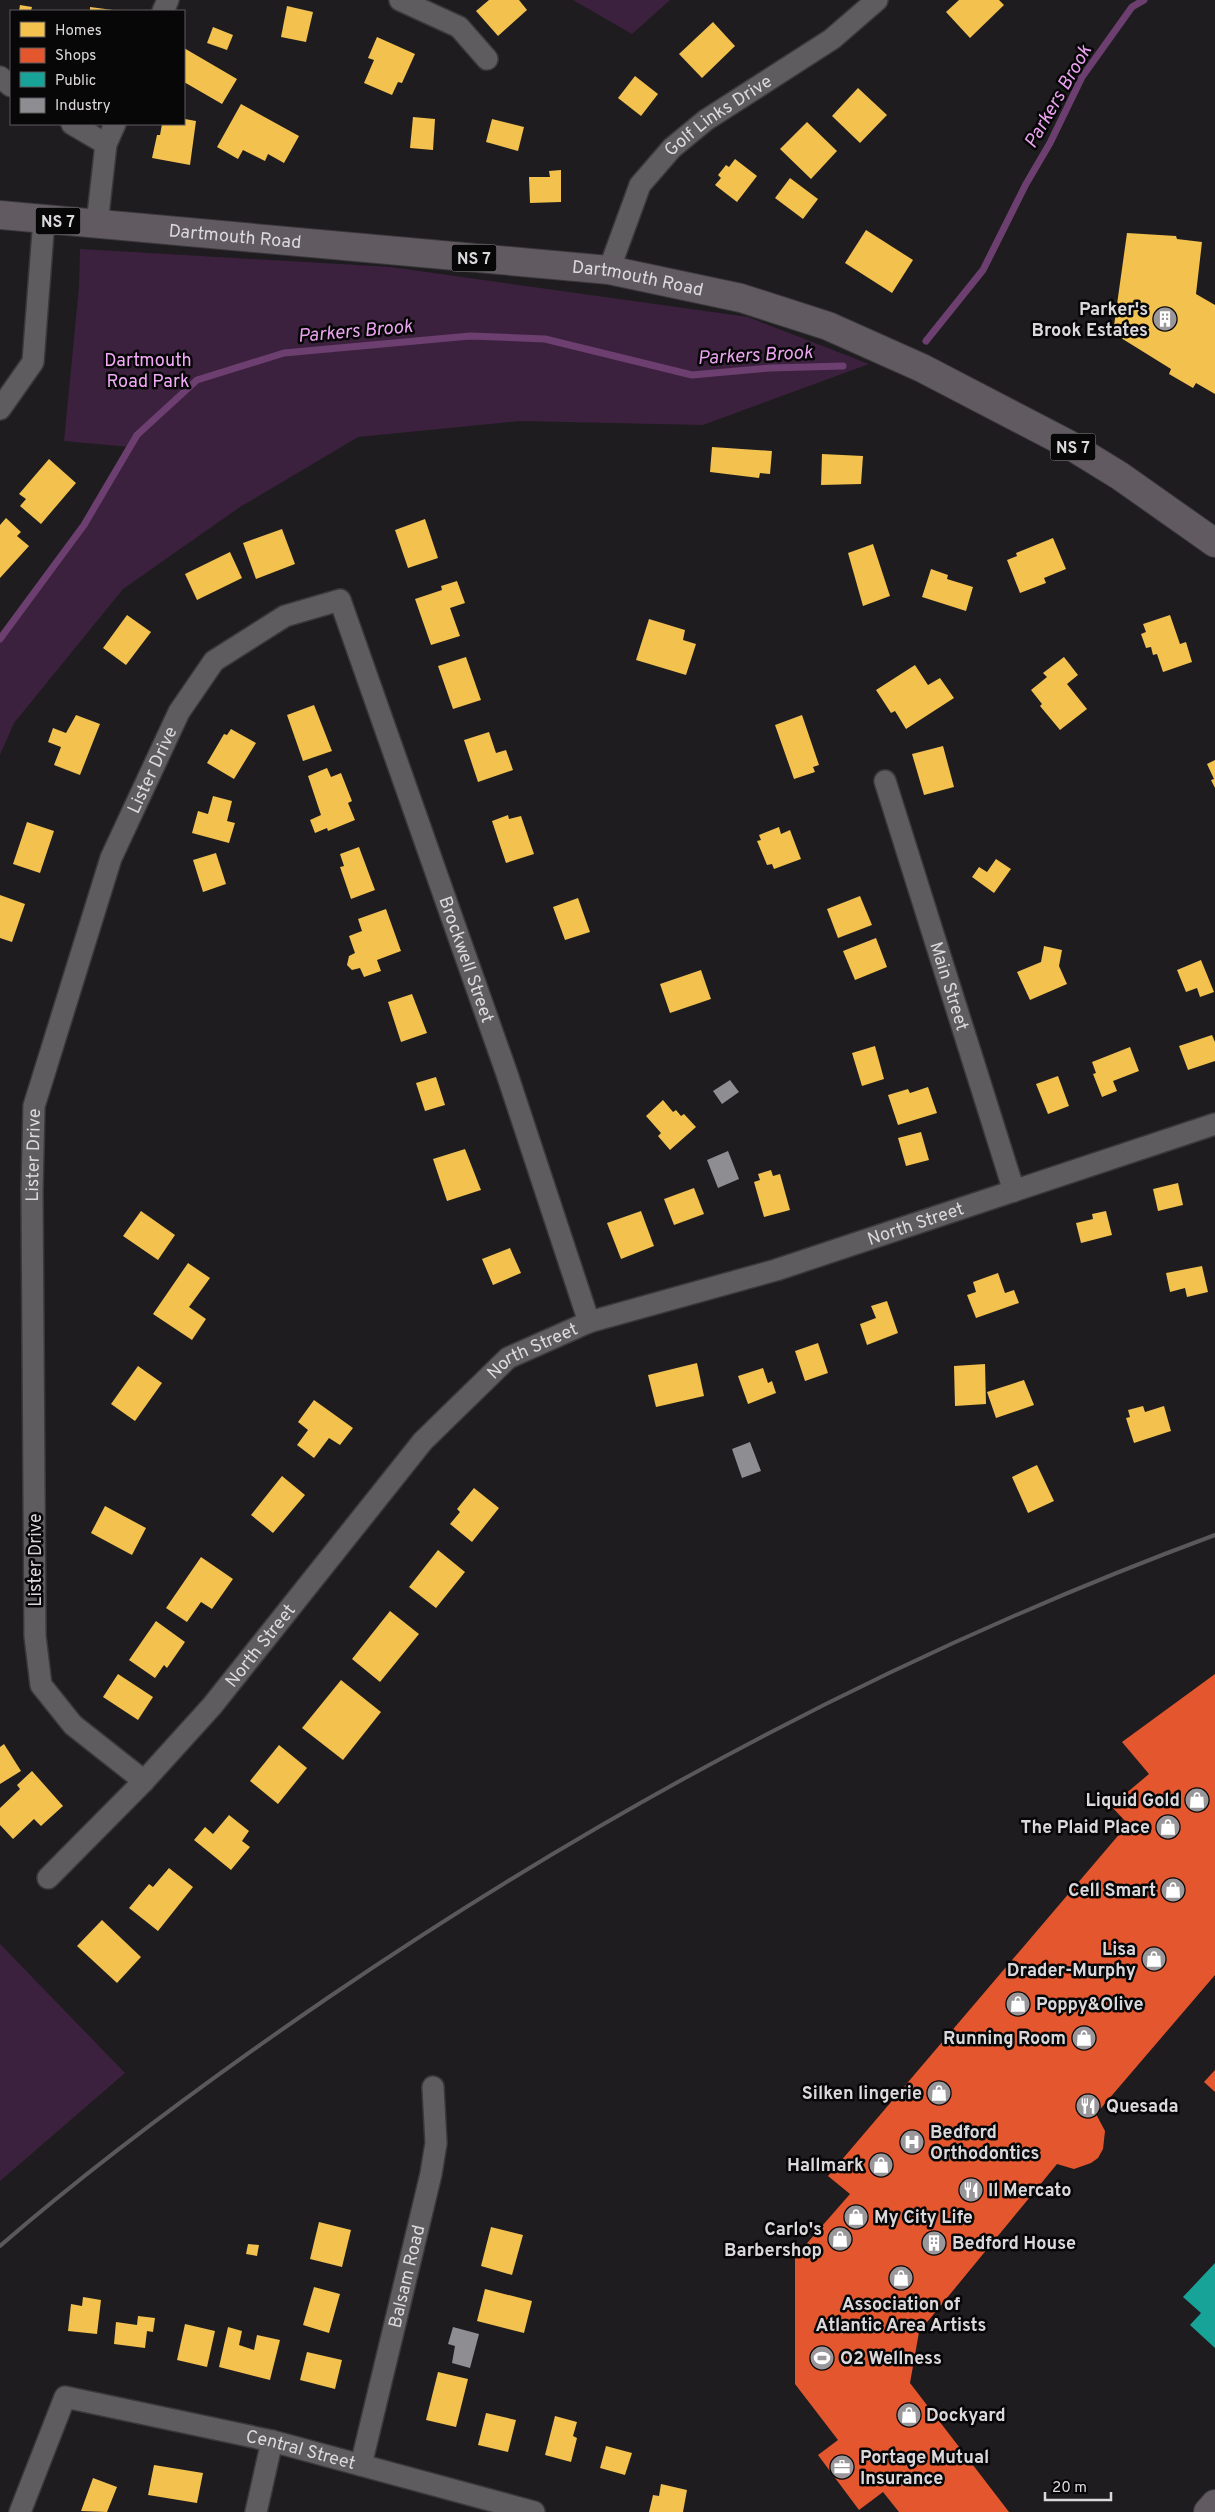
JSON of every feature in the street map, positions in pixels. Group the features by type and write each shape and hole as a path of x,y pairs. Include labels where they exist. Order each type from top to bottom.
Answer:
{"main road":[{"name":"Dartmouth Road","path":"0,215 609,270 741,298 828,326 922,368 1068,444 1120,476 1215,543"},
{"path":"1208,2512 1215,2504"}],"street":[{"path":"400,0 459,27 487,59"},
{"name":"Golf Links Drive","path":"609,270 640,185 672,148 706,120 832,39 877,0"},
{"path":"0,77 10,85"},
{"path":"74,125 106,144"},
{"path":"97,224 106,144 115,125"},
{"path":"0,409 33,362 44,219"},
{"name":"Brockwell Street","path":"340,600 507,1074 589,1322"},
{"name":"Lister Drive","path":"144,1781 73,1725 41,1685 35,1626 32,1201 34,1106 111,858 179,712 214,661 285,616 340,600"},
{"name":"Main Street","path":"885,781 1014,1191"},
{"name":"North Street","path":"48,1878 144,1781 212,1706 423,1441 508,1358 589,1322 776,1270 1215,1124"},
{"name":"Balsam Road","path":"361,2466 431,2174 436,2143 433,2087"},
{"name":"Central Street","path":"20,2512 65,2398 272,2441 525,2510"},
{"path":"256,2512 272,2441"}],"green space":[{"path":"573,0 670,0 632,34"},
{"name":"Dartmouth Road Park","path":"80,249 391,267 748,317 869,364 703,425 521,421 358,437 240,507 123,589 14,723 0,755 0,640 84,525 130,447 64,441 79,287"},
{"path":"0,1944 125,2073 0,2181"}],"building: Homes":[{"path":"489,0 519,0 527,10 498,36 476,11"},
{"path":"959,0 999,0 1004,5 970,38 946,12"},
{"path":"20,5 32,7 31,10 19,10"},
{"path":"287,6 313,12 306,42 281,37"},
{"path":"90,7 113,10 90,10"},
{"path":"713,22 735,46 702,78 679,54"},
{"path":"213,27 233,35 227,50 207,43"},
{"path":"377,37 415,54 402,83 398,82 392,95 364,83 374,60 368,58"},
{"path":"185,49 237,79 222,104 185,83"},
{"path":"635,76 658,94 641,116 618,98"},
{"path":"858,88 887,115 860,143 832,116"},
{"path":"241,104 299,136 284,163 268,154 265,161 243,150 238,159 217,147"},
{"path":"413,117 435,119 433,150 410,148"},
{"path":"185,119 196,121 190,165 152,158 157,135 160,135 162,125 185,125"},
{"path":"492,119 524,127 518,151 486,142"},
{"path":"807,122 837,151 811,179 780,149"},
{"path":"735,159 757,176 737,202 715,185 721,178 718,175 726,165 729,167"},
{"path":"561,170 561,202 530,203 529,177 550,177 549,171"},
{"path":"790,178 818,199 803,219 775,198"},
{"path":"866,230 913,260 892,293 845,263"},
{"name":"Parker's Brook Estates","path":"1127,233 1176,236 1177,239 1202,242 1196,294 1215,305 1215,394 1196,383 1193,388 1169,374 1171,369 1113,333"},
{"path":"712,447 772,451 770,474 760,473 759,478 710,472"},
{"path":"822,454 863,456 861,484 821,485"},
{"path":"49,459 76,483 41,524 20,506 26,499 19,494"},
{"path":"6,518 21,532 17,536 29,546 0,578 0,525"},
{"path":"425,519 438,558 408,568 395,530"},
{"path":"282,529 295,564 256,579 243,543"},
{"path":"1053,538 1066,569 1044,578 1046,583 1020,593 1007,560 1017,556 1016,553"},
{"path":"873,544 890,596 863,606 848,553"},
{"path":"230,552 242,578 197,600 185,574"},
{"path":"931,569 948,575 947,579 973,587 966,611 922,597"},
{"path":"457,581 465,603 450,608 460,636 431,645 415,599 442,590 441,586"},
{"path":"127,615 151,632 126,665 103,648"},
{"path":"1170,615 1180,644 1186,642 1192,662 1163,672 1157,654 1153,655 1151,647 1146,648 1141,634 1146,632 1143,624"},
{"path":"649,619 685,630 683,640 696,644 686,675 636,660"},
{"path":"466,657 481,700 453,709 438,666"},
{"path":"1064,657 1078,675 1067,684 1087,709 1060,730 1040,706 1042,704 1031,690 1047,677 1043,673"},
{"path":"915,665 928,685 940,678 954,698 906,729 895,711 891,713 876,690"},
{"path":"314,705 332,751 303,761 287,715"},
{"path":"76,715 100,724 80,775 54,765 61,747 48,742 53,728 66,733"},
{"path":"802,715 819,765 813,767 815,772 794,779 775,725"},
{"path":"231,729 256,743 234,779 207,763 224,734 227,735"},
{"path":"489,732 496,753 506,750 513,770 478,782 464,740"},
{"path":"943,746 954,787 924,795 912,754"},
{"path":"1215,760 1215,788 1211,780 1214,779 1207,764"},
{"path":"327,768 331,777 341,773 352,801 348,803 355,820 328,831 327,828 315,833 310,820 321,815 308,776"},
{"path":"213,796 232,801 227,821 235,823 229,843 192,833 198,811 208,814"},
{"path":"508,815 509,819 521,816 534,854 506,863 492,821"},
{"path":"27,822 54,831 40,873 13,864"},
{"path":"779,827 781,834 790,830 801,859 774,869 772,864 767,865 757,841 761,840 759,835"},
{"path":"359,847 375,890 351,899 340,867 344,866 340,854"},
{"path":"216,853 226,884 203,892 193,860"},
{"path":"996,859 1011,869 994,893 972,877 979,867 987,872"},
{"path":"0,895 25,904 12,942 0,938"},
{"path":"860,896 872,925 838,938 827,909"},
{"path":"578,898 590,932 565,940 553,907"},
{"path":"386,909 401,951 377,960 381,971 364,977 360,968 352,970 347,965 349,956 355,953 349,936 362,931 358,919"},
{"path":"876,938 887,967 855,980 843,951"},
{"path":"1044,946 1062,950 1059,966 1067,984 1030,1000 1017,972 1041,962"},
{"path":"1201,960 1214,992 1200,997 1197,988 1186,992 1177,970"},
{"path":"701,970 711,999 670,1013 660,984"},
{"path":"412,994 427,1033 401,1042 388,1002"},
{"path":"1212,1035 1215,1042 1215,1061 1188,1070 1179,1046"},
{"path":"875,1046 884,1079 862,1086 852,1053"},
{"path":"1130,1047 1139,1071 1113,1081 1117,1091 1102,1097 1093,1074 1096,1073 1092,1062"},
{"path":"1058,1076 1069,1106 1048,1114 1036,1084"},
{"path":"436,1077 445,1105 425,1111 416,1083"},
{"path":"928,1087 937,1113 898,1125 888,1095 908,1089 910,1093"},
{"path":"663,1100 673,1112 676,1110 681,1116 684,1114 696,1127 670,1150 658,1136 661,1133 646,1116"},
{"path":"921,1132 929,1160 906,1166 898,1138"},
{"path":"465,1149 481,1190 447,1201 433,1159"},
{"path":"771,1170 773,1176 780,1174 790,1210 764,1217 754,1182 760,1180 758,1174"},
{"path":"1178,1183 1183,1205 1158,1211 1153,1189"},
{"path":"694,1188 704,1214 674,1225 664,1199"},
{"path":"141,1211 175,1235 158,1260 123,1236"},
{"path":"641,1211 654,1246 621,1259 607,1223"},
{"path":"1106,1211 1112,1235 1081,1243 1076,1223 1093,1219 1092,1214"},
{"path":"510,1248 521,1273 493,1285 482,1259"},
{"path":"188,1263 210,1278 189,1307 206,1319 192,1340 153,1314"},
{"path":"1202,1266 1208,1292 1187,1297 1185,1288 1170,1292 1166,1273"},
{"path":"998,1273 1005,1293 1014,1290 1019,1303 976,1318 967,1295 976,1292 973,1282"},
{"path":"887,1301 898,1333 867,1345 860,1324 876,1318 871,1306"},
{"path":"818,1343 828,1373 805,1381 795,1351"},
{"path":"697,1363 704,1396 656,1407 648,1375"},
{"path":"985,1364 986,1404 955,1406 954,1366"},
{"path":"138,1366 162,1383 135,1421 111,1404"},
{"path":"763,1368 768,1383 772,1381 776,1393 748,1404 738,1376"},
{"path":"1024,1380 1034,1405 996,1418 987,1392"},
{"path":"314,1400 353,1428 340,1445 329,1438 314,1458 297,1445 308,1430 298,1422"},
{"path":"1143,1406 1145,1412 1164,1406 1171,1431 1134,1443 1126,1418 1130,1417 1128,1410"},
{"path":"1037,1465 1054,1501 1028,1513 1012,1477"},
{"path":"282,1476 305,1495 273,1533 251,1515"},
{"path":"474,1488 499,1508 472,1542 450,1524 460,1512 457,1509"},
{"path":"105,1506 146,1528 132,1555 91,1533"},
{"path":"438,1550 465,1572 436,1608 409,1587"},
{"path":"201,1557 233,1579 212,1609 201,1602 187,1622 166,1608"},
{"path":"390,1611 419,1634 380,1682 352,1659"},
{"path":"156,1621 185,1642 167,1668 164,1665 155,1678 129,1660"},
{"path":"118,1674 153,1697 138,1720 103,1697"},
{"path":"341,1680 381,1712 343,1760 302,1728"},
{"path":"4,1744 21,1771 0,1784 0,1747"},
{"path":"279,1745 307,1768 278,1804 250,1781"},
{"path":"32,1771 63,1806 41,1826 34,1819 13,1839 0,1825 0,1808 20,1789 17,1785"},
{"path":"229,1815 249,1831 242,1841 250,1847 231,1870 194,1840 205,1827 213,1834"},
{"path":"169,1868 193,1887 158,1931 129,1908 149,1884 153,1887"},
{"path":"102,1920 141,1957 117,1983 77,1946"},
{"path":"319,2222 351,2230 342,2267 310,2259"},
{"path":"491,2227 523,2235 512,2275 481,2266"},
{"path":"248,2244 259,2245 257,2256 246,2254"},
{"path":"314,2287 340,2294 329,2333 303,2325"},
{"path":"485,2289 532,2301 524,2333 477,2321"},
{"path":"83,2297 101,2300 97,2334 68,2331 71,2304 82,2306"},
{"path":"138,2316 155,2318 153,2332 147,2331 145,2348 114,2344 116,2322 137,2325"},
{"path":"185,2324 215,2331 207,2367 177,2360"},
{"path":"228,2327 242,2331 239,2345 254,2350 257,2335 280,2340 270,2380 219,2367"},
{"path":"307,2352 342,2360 335,2389 300,2380"},
{"path":"438,2372 468,2379 456,2427 426,2420"},
{"path":"486,2413 516,2420 508,2452 478,2445"},
{"path":"555,2416 577,2422 573,2436 577,2438 571,2462 545,2455"},
{"path":"606,2446 632,2453 625,2475 600,2468"},
{"path":"154,2465 203,2473 197,2503 148,2495"},
{"path":"93,2478 117,2487 107,2512 81,2511"},
{"path":"661,2484 687,2490 683,2512 649,2512 653,2495 659,2496"}],"building: Shops":[{"path":"1215,1674 1215,1975 1096,2114 1105,2131 1103,2149 1098,2158 1091,2163 1074,2169 1057,2164 919,2332 910,2383 1009,2512 899,2512 883,2492 859,2510 818,2455 838,2440 795,2384 795,2257 850,2194 828,2176 1128,1824 1111,1806 1149,1774 1122,1742"},
{"path":"1215,2070 1215,2092 1204,2082"}],"building: Public":[{"path":"1215,2263 1215,2348 1190,2325 1201,2313 1183,2297"}],"building: Industry":[{"path":"730,1080 739,1092 722,1104 713,1091"},
{"path":"728,1151 739,1179 718,1188 707,1160"},
{"path":"750,1442 761,1471 742,1478 732,1449"},
{"path":"453,2327 479,2334 470,2368 452,2363 455,2346 448,2344"}],"waterway":[{"name":"Parkers Brook","path":"926,341 983,270 1026,184 1050,143 1082,77 1132,7 1144,0"},
{"name":"Parkers Brook","path":"0,639 84,525 137,435 197,380 284,353 470,336 545,339 692,375 770,368 843,366"}],"railway":[{"path":"0,2246 120,2148 244,2056 433,1928 540,1862 648,1799 758,1739 869,1683 983,1630 1098,1580 1215,1535"}],"place":[{"name":"Parker's Brook Estates","path":"1165,319"},
{"name":"Liquid Gold","path":"1197,1800"},
{"name":"The Plaid Place","path":"1168,1827"},
{"name":"Cell Smart","path":"1173,1890"},
{"name":"Lisa Drader-Murphy","path":"1154,1959"},
{"name":"Poppy&Olive","path":"1018,2004"},
{"name":"Running Room","path":"1084,2038"},
{"name":"Silken lingerie","path":"939,2093"},
{"name":"Quesada","path":"1088,2106"},
{"name":"Bedford Orthodontics","path":"912,2142"},
{"name":"Hallmark","path":"881,2165"},
{"name":"Il Mercato","path":"971,2190"},
{"name":"My City Life","path":"856,2217"},
{"name":"Carlo's Barbershop","path":"840,2239"},
{"name":"Bedford House","path":"934,2243"},
{"name":"Association of Atlantic Area Artists","path":"901,2278"},
{"name":"O2 Wellness","path":"822,2358"},
{"name":"Dockyard","path":"909,2415"},
{"name":"Portage Mutual Insurance","path":"842,2467"}]}
